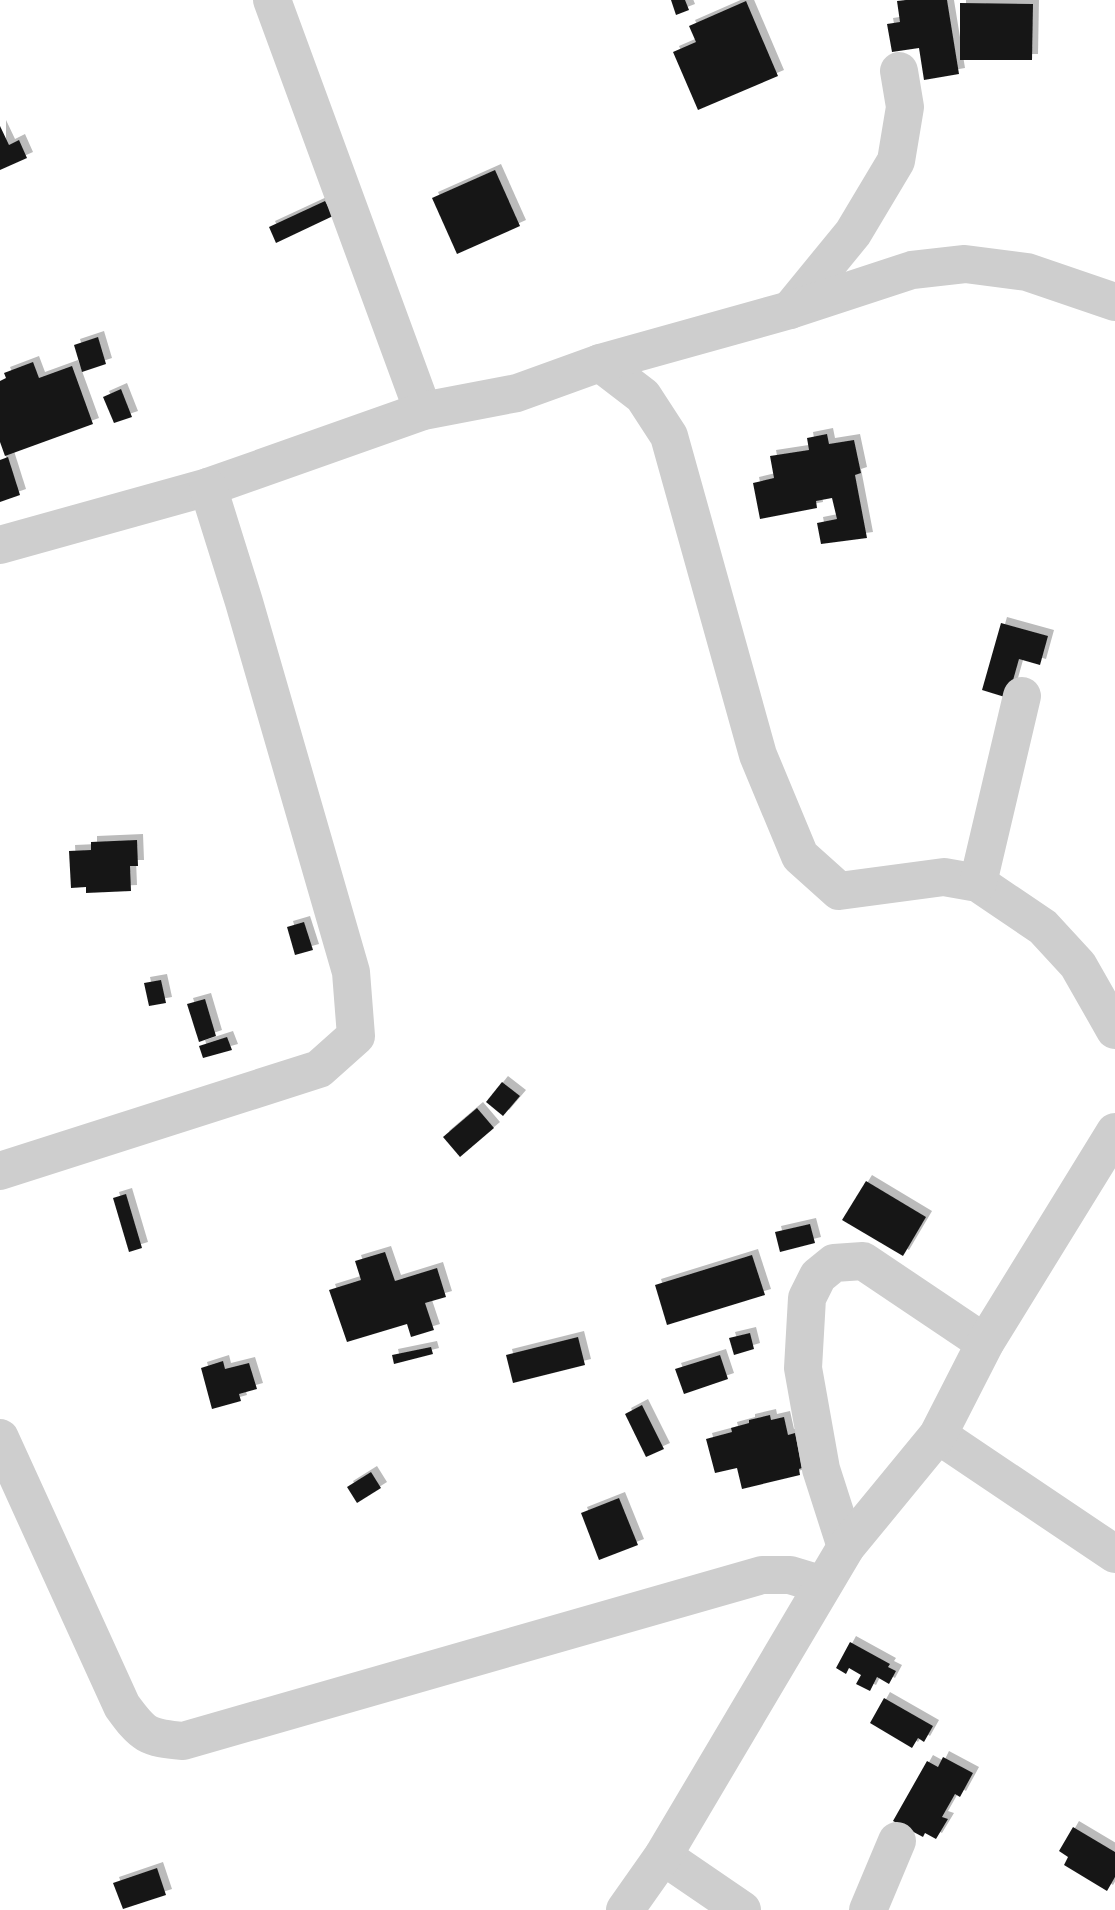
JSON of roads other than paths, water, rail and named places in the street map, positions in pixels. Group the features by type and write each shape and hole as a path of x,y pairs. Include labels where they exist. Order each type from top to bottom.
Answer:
{"street":[{"path":"272,0 423,411"},
{"path":"790,310 853,233 896,161 905,107 900,71"},
{"path":"0,545 208,488 423,411 517,393 600,363 790,310 912,270 965,264 1027,272 1115,302"},
{"path":"600,363 643,396 669,436 758,755 800,856 839,891 944,877 978,883 1044,927 1078,965 1115,1030"},
{"path":"0,1171 319,1069 356,1036 351,972 244,602 208,488"},
{"path":"978,883 1022,696"},
{"path":"625,1910 663,1856 846,1547 938,1435 985,1343 1115,1132"},
{"path":"846,1547 821,1469 803,1368 807,1298 818,1276 834,1263 863,1261 985,1343"},
{"path":"938,1435 1115,1554"},
{"path":"0,1438 122,1706 138,1728 155,1738 183,1741 762,1575 790,1575 823,1585"},
{"path":"867,1910 897,1841"},
{"path":"663,1856 741,1910"}]}
